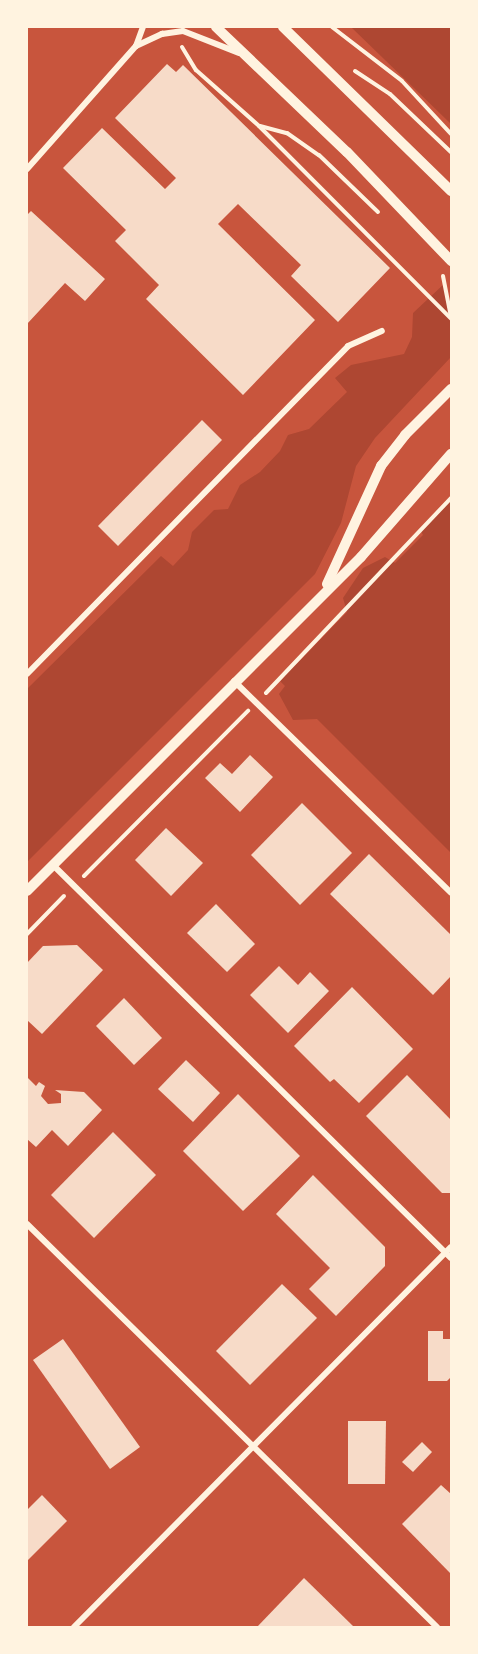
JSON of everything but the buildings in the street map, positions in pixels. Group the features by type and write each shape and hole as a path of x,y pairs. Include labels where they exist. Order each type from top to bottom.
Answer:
{"street":[{"path":"27,169 136,46 143,27"},
{"path":"216,27 347,152 451,261"},
{"path":"283,27 451,191"},
{"path":"136,46 173,31 195,34 246,56"},
{"path":"27,674 348,346 382,331"},
{"path":"314,601 340,561 381,466 405,435 451,389"},
{"path":"27,891 234,680 376,541 451,454"},
{"path":"234,680 451,893"},
{"path":"53,865 451,1258"},
{"path":"27,1224 437,1627"},
{"path":"74,1627 451,1247"}],"path":[{"path":"332,27 402,81 451,134"},
{"path":"173,31 196,70 260,126 451,318"},
{"path":"345,64 390,94 451,152"},
{"path":"260,126 287,133 319,155 386,221"},
{"path":"437,270 445,278 451,318"},
{"path":"27,934 256,702 451,498"}],"shaded area":[{"path":"351,27 451,27 451,124"},
{"path":"444,284 451,310 451,357 375,438 356,466 341,523 315,574 27,862 27,689 161,556 173,566 188,550 192,532 214,510 228,509 240,485 260,472 280,451 288,435 309,429 347,392 335,378 351,365 404,354 412,337 413,313"},
{"path":"451,500 451,853 317,719 293,720 279,694 285,686 280,681 347,612 343,598 363,568 385,557 395,563 423,535 420,529"}]}
